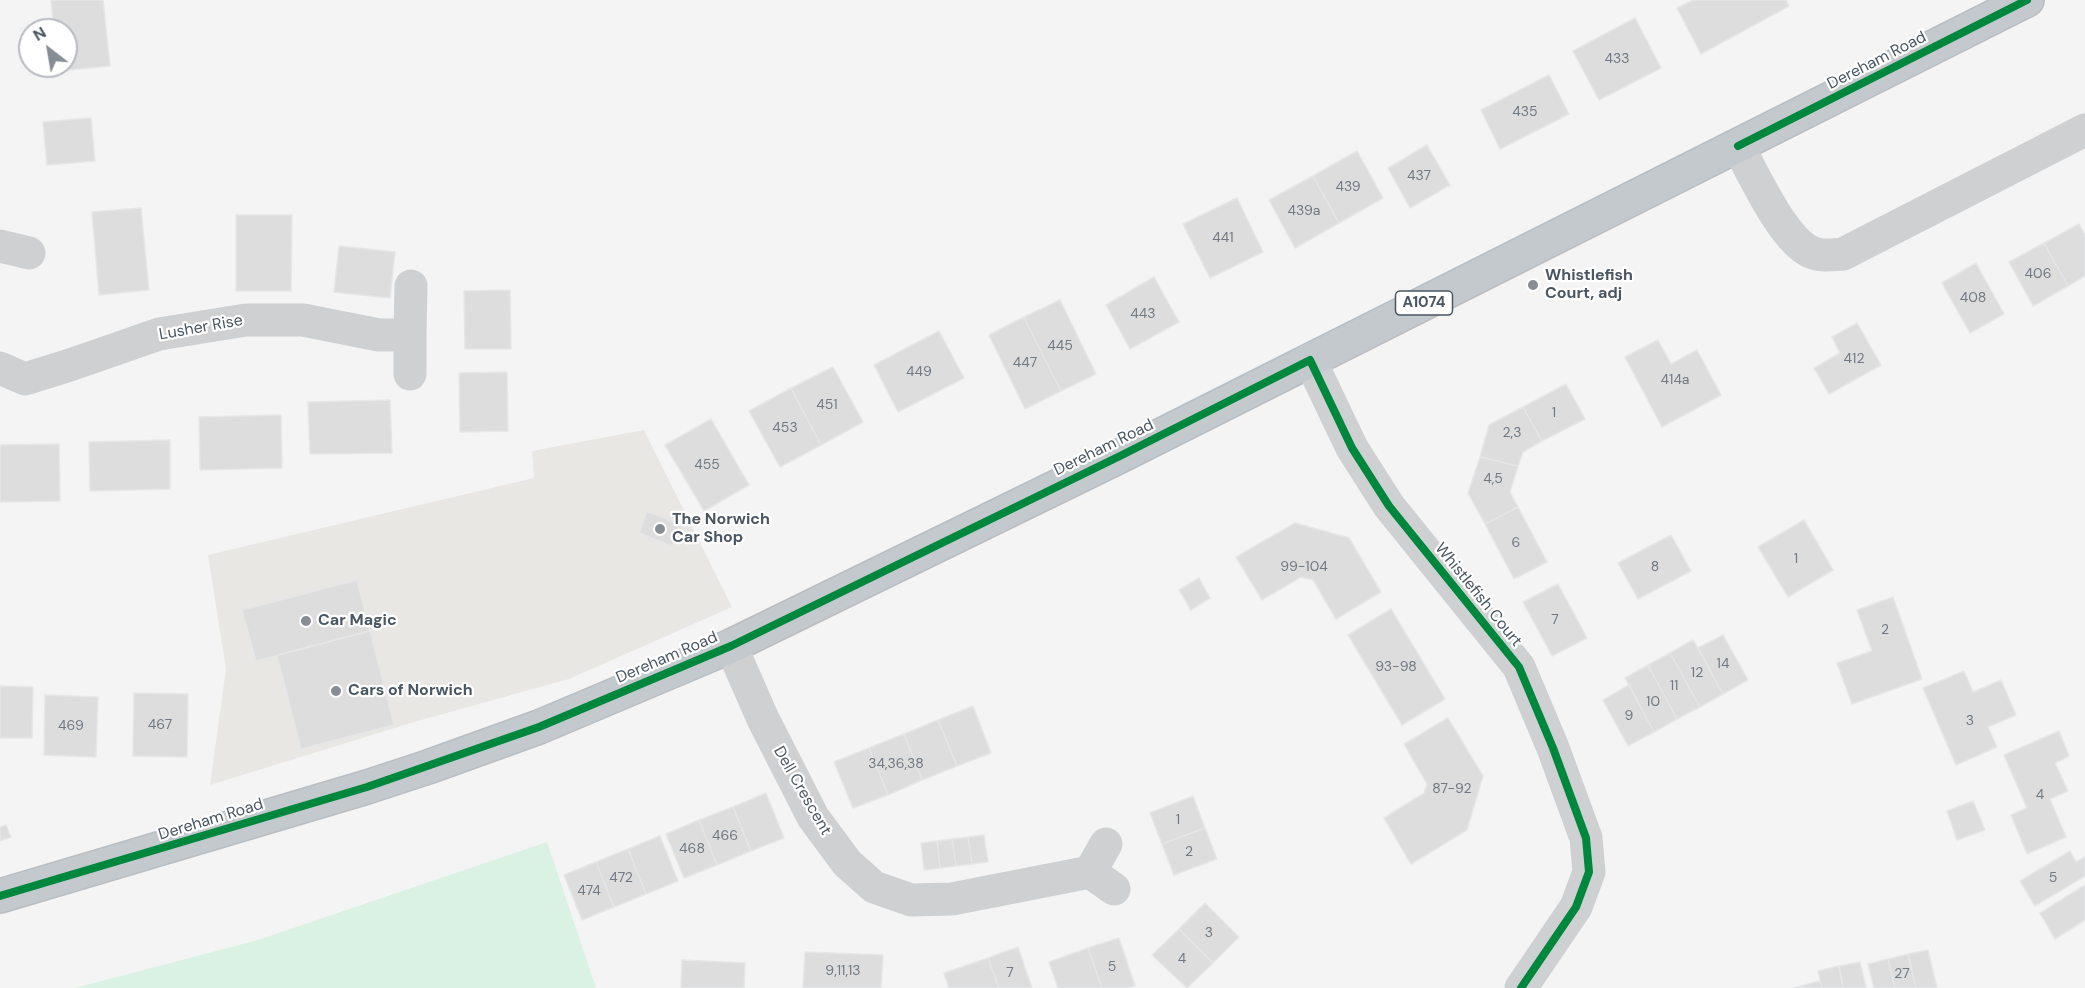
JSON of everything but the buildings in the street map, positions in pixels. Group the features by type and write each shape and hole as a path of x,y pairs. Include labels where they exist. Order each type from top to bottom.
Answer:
{"highway":[{"name":"Dereham Road","path":"0,896 355,791 428,767 539,727 731,646 1120,456 2027,0"}],"street":[{"path":"1738,146 1785,230 1807,250 1823,256 1843,254 2085,130"},
{"path":"410,374 411,286"},
{"name":"Lusher Rise","path":"0,368 25,379 159,334 246,320 303,320 379,335 410,335"},
{"name":"Whistlefish Court","path":"1310,360 1352,448 1389,506 1519,667 1553,747 1586,838 1589,872 1576,907 1521,988"},
{"name":"Dell Crescent","path":"731,646 763,719 813,816 847,863 874,887 911,900 952,899 1102,881 1106,844"}],"shaded area":[{"path":"644,430 732,607 569,679 414,722 210,785 226,669 208,555 534,478 532,451"}],"green space":[{"path":"547,842 596,988 75,988 258,940"}],"cycle path":[{"path":"1738,146 2027,0"},
{"path":"0,896 367,787 539,727 731,646 1120,456 1310,360 1352,448 1389,506 1519,667 1553,748 1586,838 1589,872 1576,907 1521,988"}],"place":[{"name":"Whistlefish Court, adj","path":"1533,285"},
{"name":"The Norwich Car Shop","path":"660,529"},
{"name":"Car Magic","path":"306,621"},
{"name":"Cars of Norwich","path":"336,691"}]}
